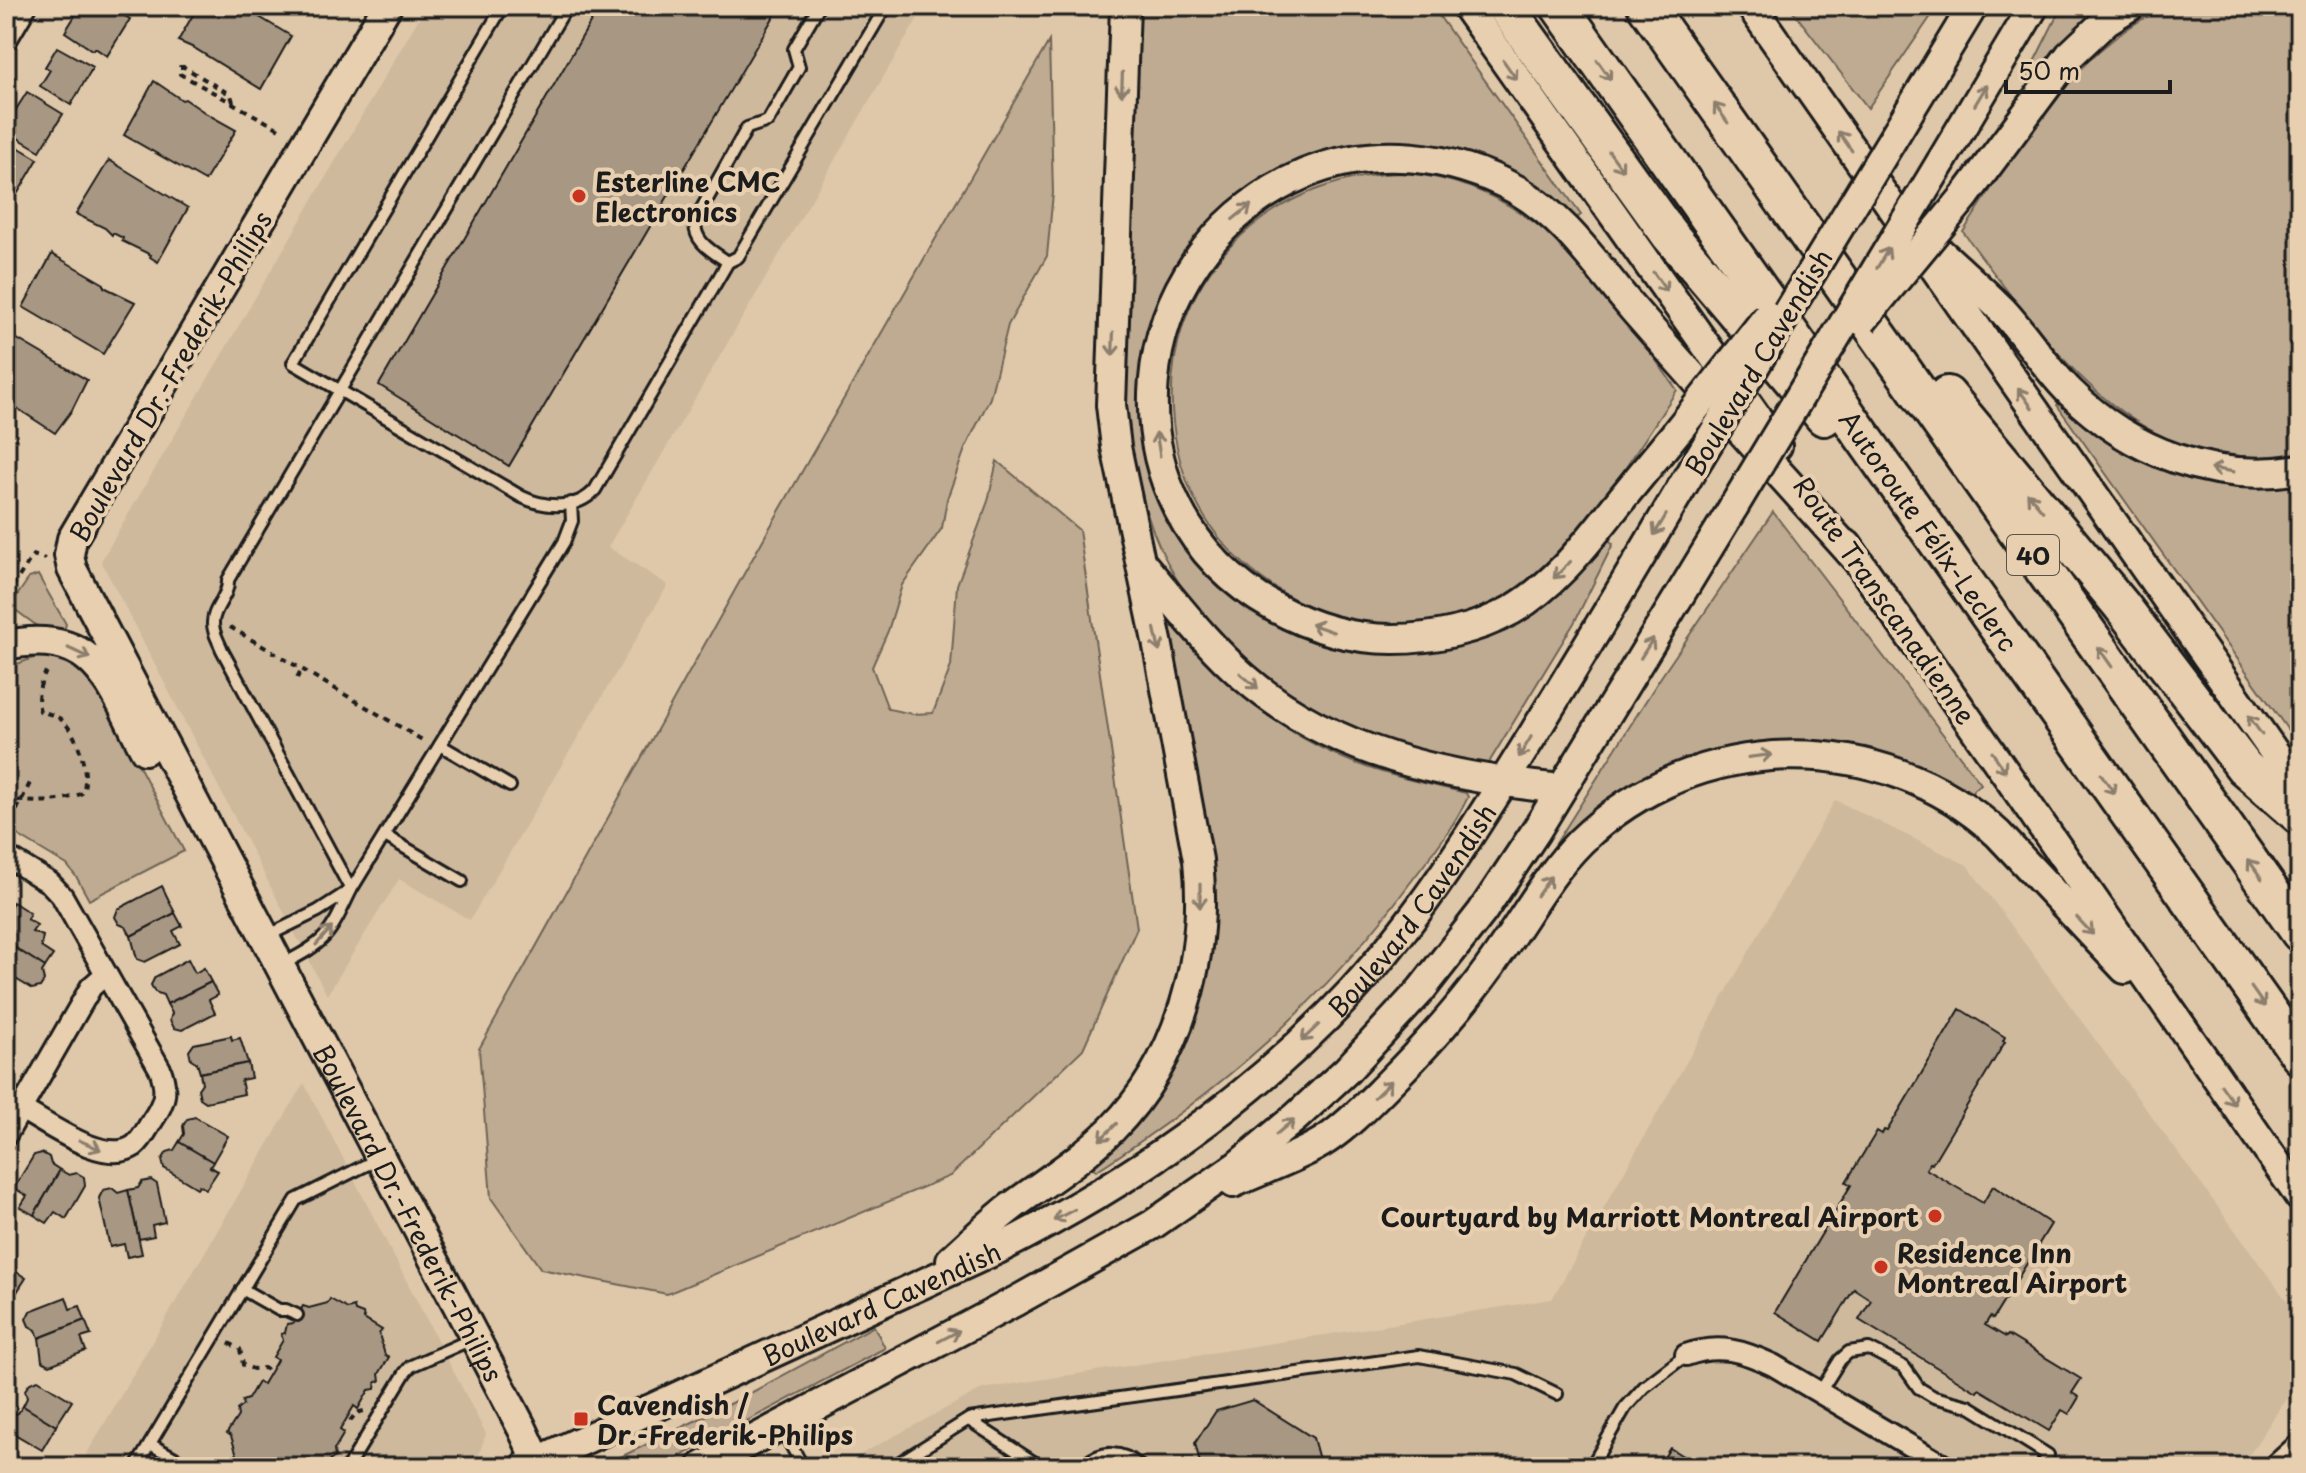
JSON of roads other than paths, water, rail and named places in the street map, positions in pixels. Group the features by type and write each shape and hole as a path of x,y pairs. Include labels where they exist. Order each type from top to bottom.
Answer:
{"highway":[{"path":"1505,6 1669,234 1975,595"},
{"name":"Autoroute Félix-Leclerc","path":"1559,6 2300,1056"},
{"name":"40","path":"1646,6 2300,933"},
{"path":"1766,177 2121,605 2244,767 2300,816"}],"main road":[{"name":"Boulevard Dr.-Frederik-Philips","path":"387,6 69,547 72,569 473,1338 536,1466"},
{"path":"930,1279 1009,1208 1078,1159 1124,1117 1154,1073 1184,1009 1198,944 1200,877 1116,447 1111,405 1125,6"},
{"name":"Route Transcanadienne","path":"1466,6 2060,849 2300,1197"},
{"path":"1751,6 2300,789"},
{"name":"Boulevard Cavendish","path":"536,1466 998,1249 1091,1200 1185,1139 1268,1073 1354,988 1404,929 1471,836 1973,6"},
{"name":"Boulevard Cavendish","path":"702,1467 1043,1286 1178,1208 1237,1166 1296,1117 1347,1070 1399,1015 1482,912 1561,789 2034,6"},
{"path":"1800,395 1965,196 2070,55 2106,21 2130,6"},
{"path":"1843,221 1679,429 1580,552 1539,592 1492,620 1465,629 1431,636 1373,639 1344,635 1290,616 1236,581 1195,536 1168,485 1156,429 1154,375 1164,325 1186,273 1225,226 1268,192 1312,171 1341,162 1401,156 1464,167 1519,192 1562,224 1631,307 1858,561"},
{"path":"1889,205 2003,311 2070,392 2131,439 2176,460 2205,467 2259,473 2300,469"},
{"path":"1141,564 1242,675 1324,732 1359,746 1475,778 1561,789"},
{"name":"Boulevard Dr.-Frederik-Philips","path":"6,645 42,641 84,654 101,669 240,930 280,966"},
{"path":"1178,1208 1325,1141 1383,1089 1464,1001 1548,880 1583,839 1629,804 1678,777 1738,759 1800,754 1848,759 1886,767 1943,792 1998,834 2183,1031"},
{"path":"2280,1467 2300,1449"}],"street":[{"path":"6,40 26,6"},
{"path":"6,856 57,888 160,1069 166,1093 162,1106 137,1144 124,1151 107,1152 92,1147 21,1109"},
{"path":"6,1135 91,987 106,974"},
{"path":"1686,1355 1714,1348 1731,1349 1773,1365 1946,1467"}],"lane":[{"path":"503,6 293,363 540,505 571,503 589,497 595,490 728,262 738,257 886,6"},
{"path":"351,890 222,650 212,626 214,617 229,590 228,580 567,6"},
{"path":"728,262 700,240 694,226 696,219 747,128 768,121 799,67 794,49 819,6"},
{"path":"280,966 324,940 351,890 564,542 572,521 571,503"},
{"path":"440,745 510,786"},
{"path":"385,836 462,881"},
{"path":"264,938 318,911 351,890"},
{"path":"136,1467 296,1200 379,1158"},
{"path":"242,1289 279,1310 297,1315"},
{"path":"348,1467 411,1366 473,1338"},
{"path":"1820,1392 1834,1367 1849,1352 1860,1349 1878,1352 1904,1367 1919,1388 1934,1397 1969,1406 2048,1455 2041,1467"},
{"path":"1591,1467 1625,1408 1644,1387 1686,1355"},
{"path":"892,1467 969,1419 1419,1356 1516,1374 1557,1394"},
{"path":"969,1419 1041,1467"},
{"path":"780,1425 803,1467"},
{"path":"150,1444 191,1467"},
{"path":"1082,1467 1094,1457 1106,1453 1131,1458 1141,1467"}],"place":[{"name":"Esterline CMC Electronics","path":"579,196"},
{"name":"Courtyard by Marriott Montreal Airport","path":"1935,1216"},
{"name":"Residence Inn Montreal Airport","path":"1881,1267"},
{"name":"Cavendish / Dr.-Frederik-Philips","path":"581,1419"}]}
